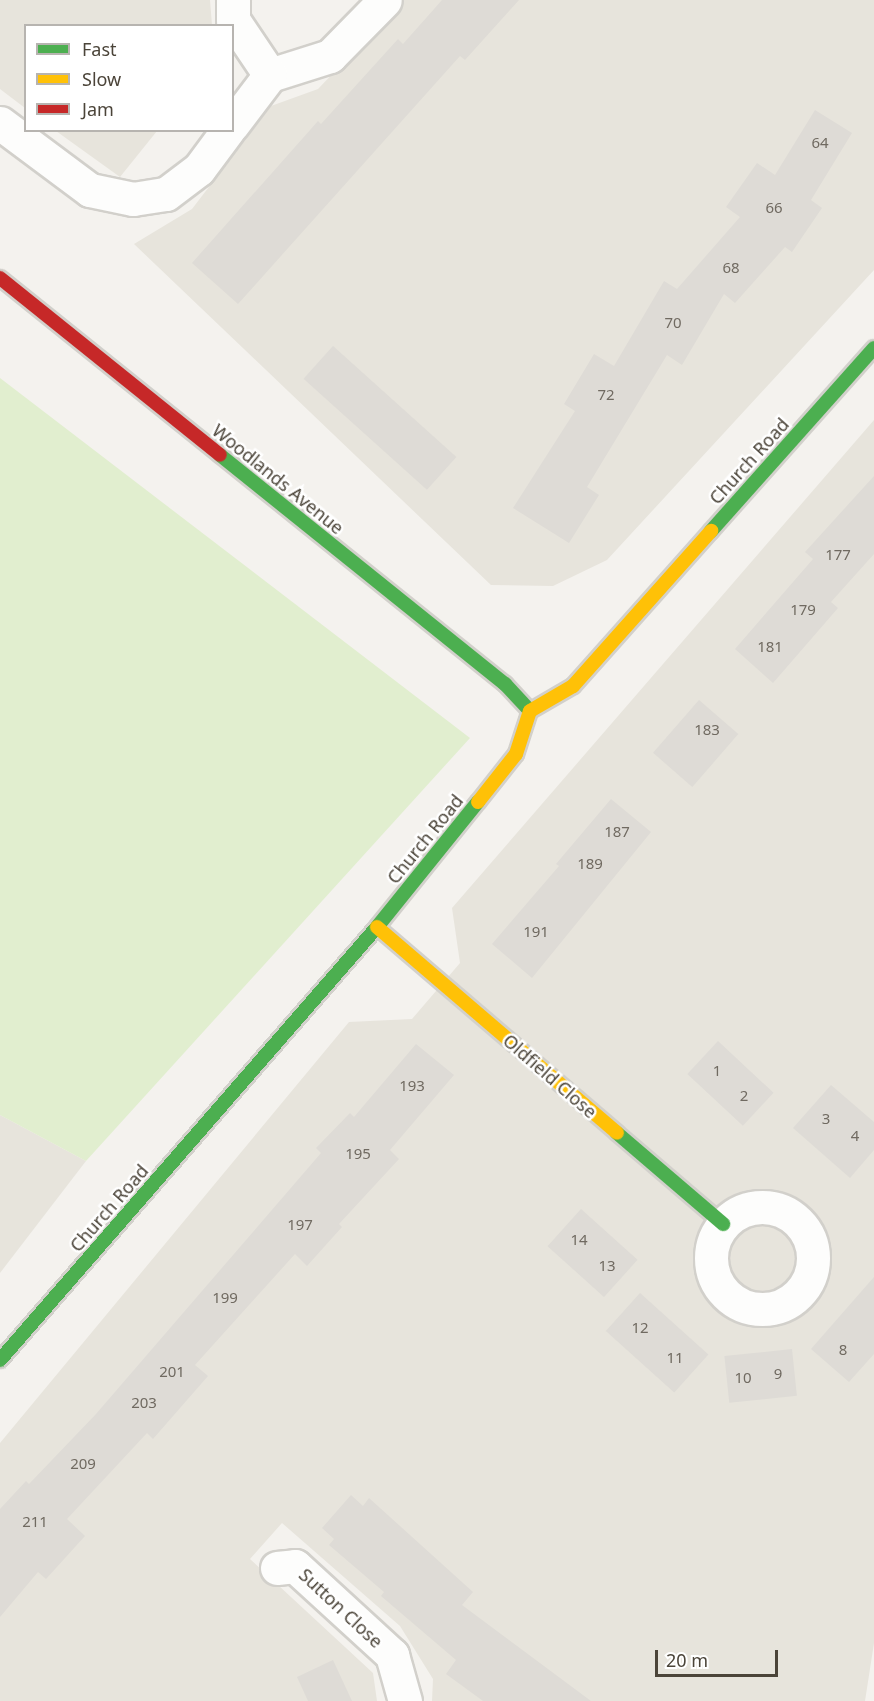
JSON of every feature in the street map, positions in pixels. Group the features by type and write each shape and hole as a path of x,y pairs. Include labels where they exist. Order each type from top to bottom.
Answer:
{"main road":[{"name":"Woodlands Avenue","path":"0,278 505,684 530,711"},
{"name":"Church Road","path":"0,1360 377,927 516,754 530,711 573,686 874,348"},
{"name":"Oldfield Close","path":"377,927 723,1224"}],"street":[{"path":"233,0 233,20 270,75"},
{"path":"234,122 270,75 330,56 385,0"},
{"path":"0,123 90,190 133,199 166,194 199,170 227,132"},
{"name":"Sutton Close","path":"277,1568 296,1566 392,1655 405,1701"}],"shaded area":[{"path":"0,0 210,0 212,24 24,24 24,107 0,89"},
{"path":"403,0 874,0 874,270 607,560 553,586 491,585 134,244 192,209 271,106 318,89"},
{"path":"57,132 156,132 120,177"},
{"path":"874,420 874,1643 865,1701 432,1701 433,1679 400,1626 282,1523 250,1559 373,1673 377,1701 0,1701 0,1443 349,1022 412,1019 460,963 452,908"},
{"path":"0,1115 86,1161 0,1273"}],"green space":[{"path":"0,378 470,738 86,1161 0,1115"}],"building":[{"path":"442,0 519,0 465,60 460,56 238,304 192,263 318,121 321,124 398,39 403,44"},
{"path":"815,110 852,133 811,200 822,208 792,252 785,247 735,303 724,294 682,365 667,355 587,487 599,495 569,543 513,508 575,411 564,404 594,354 614,366 664,281 677,289 740,217 726,207 757,163 775,175"},
{"path":"333,346 456,457 427,490 304,379"},
{"path":"874,476 874,554 831,602 838,608 773,683 735,649 813,559 805,552"},
{"path":"699,700 738,734 692,787 653,753"},
{"path":"611,799 651,832 532,978 492,944 559,866 556,864"},
{"path":"718,1041 774,1093 743,1126 687,1074"},
{"path":"416,1044 454,1075 390,1150 399,1159 339,1224 342,1227 307,1266 295,1254 195,1365 208,1376 153,1439 147,1433 67,1519 85,1536 46,1579 38,1572 0,1617 0,1509 26,1481 29,1484 96,1414 321,1153 316,1148 350,1113 354,1117"},
{"path":"831,1085 874,1122 874,1150 850,1178 793,1128"},
{"path":"581,1209 637,1260 604,1297 548,1246"},
{"path":"874,1277 874,1354 849,1382 811,1349"},
{"path":"640,1293 708,1355 674,1392 606,1331"},
{"path":"792,1349 797,1396 729,1403 724,1356"},
{"path":"351,1495 363,1506 369,1498 473,1592 462,1605 591,1701 483,1701 446,1674 456,1660 381,1596 384,1592 329,1545 334,1539 322,1528"},
{"path":"333,1660 352,1701 308,1701 297,1677"}],"traffic: fast":[{"path":"711,531 874,348"},
{"path":"220,455 505,684 530,711"},
{"path":"0,1360 377,927 478,802"},
{"path":"617,1133 723,1224"}],"traffic: slow":[{"path":"478,802 516,754 530,711 573,686 711,531"},
{"path":"377,927 617,1133"}],"traffic: jam":[{"path":"0,278 220,455"}]}
